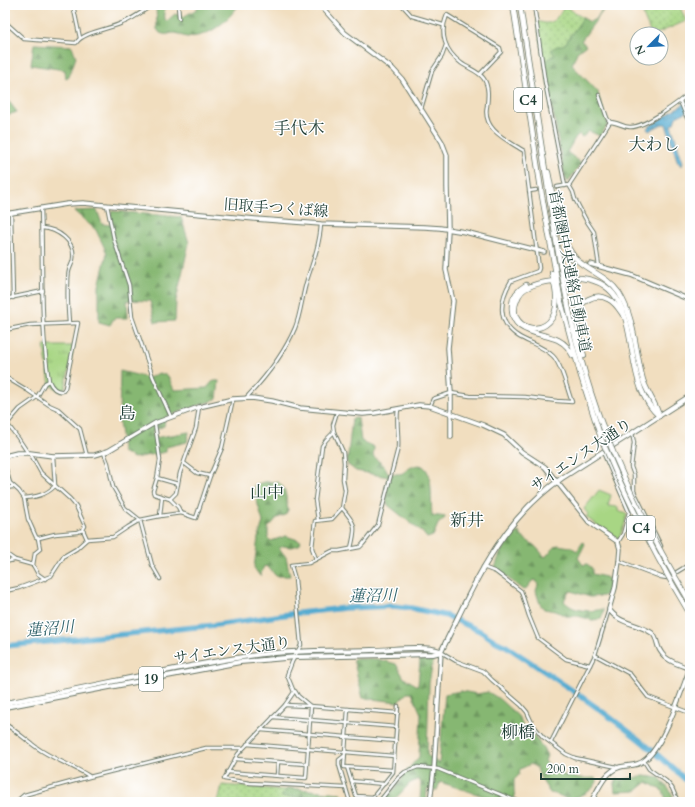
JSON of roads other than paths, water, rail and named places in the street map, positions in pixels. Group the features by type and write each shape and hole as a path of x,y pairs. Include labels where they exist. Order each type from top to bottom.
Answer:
{"highway":[{"name":"首都圏中央連絡自動車道","path":"513,5 542,196 561,302 570,339 601,438 634,513 663,568 690,614"},
{"name":"首都圏中央連絡自動車道","path":"520,5 561,274 575,338 607,437 630,491 646,525 690,602"},
{"path":"540,134 559,221 566,244 578,260 608,281 619,293 629,315 643,379 648,393 657,407 659,416"},
{"path":"542,196 556,307 552,318 547,324 541,327 533,328 524,326 517,317 515,311 515,304 520,294 529,286 552,279 532,283 519,290 512,300 514,318 517,323 526,330 558,340 568,348 587,402 594,416"},
{"path":"620,297 606,284 596,279 585,276 566,277 582,278 600,284 615,296 620,303 626,318 641,389 652,410 659,416"},
{"path":"585,371 577,323 578,311 581,306 587,300 602,297 613,302 626,318"}],"main road":[{"name":"サイエンス大通り","path":"5,707 212,666 240,662 296,657 433,654 440,652 483,567 497,543 516,519 534,501 558,481 690,396"},
{"name":"サイエンス大通り","path":"5,703 205,663 257,655 298,652 430,649 440,652"}],"street":[{"path":"73,5 80,38"},
{"path":"5,22 24,39 76,44 80,38 121,24 134,18 152,5"},
{"path":"178,5 179,18"},
{"path":"320,5 345,33 393,69 402,79 442,142 447,155 448,229 446,270 453,302 448,348 451,393 451,437"},
{"path":"402,5 412,16 443,25"},
{"path":"534,5 545,82 565,186"},
{"path":"430,406 433,399 451,393 470,396 525,397 572,402 558,363 553,356 545,349 517,335 505,322 502,313 502,303 505,292 511,281 538,271 539,268 524,151 494,131 488,123 485,113 488,91 485,80 480,74 461,63 446,45 444,41 443,25 447,15 500,48 501,52 480,74"},
{"path":"421,110 432,71 442,56 446,45"},
{"path":"599,96 607,118 610,122 627,127 641,126 680,103 690,92"},
{"path":"680,103 687,118"},
{"path":"557,187 569,185 610,122"},
{"path":"569,185 586,220 594,232 599,266"},
{"path":"530,191 536,190"},
{"name":"旧取手つくば線","path":"5,214 66,204 107,204 254,219 321,224 448,229 544,252"},
{"path":"107,204 114,240 129,285 132,317 153,377 171,417"},
{"path":"5,330 30,325 44,324 78,323 66,388 63,391 53,388 49,381 44,349 44,324 42,228 41,208"},
{"path":"11,213 13,298"},
{"path":"246,398 262,382 284,348 295,327 304,290 320,237 321,224"},
{"path":"42,228 56,231 63,235 72,249 74,259 70,268 68,282 69,323"},
{"path":"590,264 636,277 690,300"},
{"path":"5,299 43,291"},
{"path":"5,378 58,409 80,429 87,456"},
{"path":"6,424 20,409 37,397 45,383 49,381"},
{"path":"5,456 16,453 53,456 87,456 104,453 155,423 200,407 233,399 246,398 272,401 300,408 363,414 419,405 430,406 504,435 522,452 545,467 590,522 618,542 620,549 615,588 595,654 551,742"},
{"path":"5,591 46,579 51,576 64,556 76,549 87,539 113,538 140,520 160,516 181,513 196,518 210,476 222,448 233,399"},
{"path":"170,499 176,493 180,473 196,428 200,407"},
{"path":"310,706 298,696 287,675 301,645 295,579 291,566 309,564 332,551 360,547 378,525 398,448 398,408"},
{"path":"316,559 312,548 315,521 332,519 342,508 345,490 343,479 343,452 334,432 333,426 337,412"},
{"path":"5,421 29,453 40,473 76,506 85,526 83,530 87,539"},
{"path":"155,423 160,460 153,491 154,494 170,499 178,507 181,513"},
{"path":"318,520 315,500 322,446 334,432"},
{"path":"632,433 634,443 632,467 635,493 661,546"},
{"path":"603,452 630,514 623,534 618,542"},
{"path":"104,453 114,487 125,508 140,520 152,565 160,579"},
{"path":"53,456 55,486"},
{"path":"184,463 197,473 210,476"},
{"path":"5,466 10,484 19,491 24,498 28,519 36,537 38,538 40,549 35,553 33,565 38,574 46,579"},
{"path":"157,478 178,484"},
{"path":"24,498 39,496 55,486"},
{"path":"5,488 13,487"},
{"path":"623,499 635,493"},
{"path":"160,516 162,497"},
{"path":"342,508 355,526 352,548"},
{"path":"38,538 83,530"},
{"path":"5,553 15,560 33,565"},
{"path":"5,562 15,560"},
{"path":"619,560 667,578 690,564"},
{"path":"483,567 496,572 521,591 538,638 566,659 590,665"},
{"path":"591,802 612,770 644,761 650,756 664,733 690,668 667,659 663,656 656,638 652,633 612,615 609,609"},
{"path":"430,802 434,768 440,652 456,660 483,670 492,680 521,705 527,712 533,725 543,737 566,754 575,758 619,768"},
{"path":"595,654 630,674 648,697 690,713"},
{"path":"294,690 285,704 243,748 224,779 250,783 346,788"},
{"path":"285,704 398,713"},
{"path":"227,772 306,778 310,706"},
{"path":"348,709 344,767 347,767 356,796 373,797 393,770 398,706"},
{"path":"273,717 397,727"},
{"path":"5,724 24,737 36,748 76,768 89,777"},
{"path":"261,730 396,741"},
{"path":"247,744 308,749 345,754 394,756"},
{"path":"16,802 24,795 206,748 243,748"},
{"path":"345,754 340,759 339,763 350,802"},
{"path":"235,759 307,764"},
{"path":"644,761 649,769 666,781 672,788 678,802"},
{"path":"277,775 278,762"},
{"path":"347,767 393,770"},
{"path":"379,802 398,778 405,772 418,767 434,768 519,802"},
{"path":"351,781 384,784"}],"water":[{"path":"690,100 690,110 676,117 674,123 671,125 683,162 681,166 677,160 666,124 662,124 649,131 647,129"}],"waterway":[{"name":"蓮沼川","path":"5,646 216,625 290,614 345,608 393,606 411,608 447,616 480,631 506,646 578,694 624,728 690,784"}],"tunnel":[{"path":"544,252 567,258"},
{"path":"580,261 590,264"}],"district":[{"name":"手代木","path":"299,128"},
{"name":"大わし","path":"654,144"},
{"name":"島","path":"127,413"},
{"name":"山中","path":"267,492"},
{"name":"新井","path":"467,520"},
{"name":"柳橋","path":"518,732"}]}
